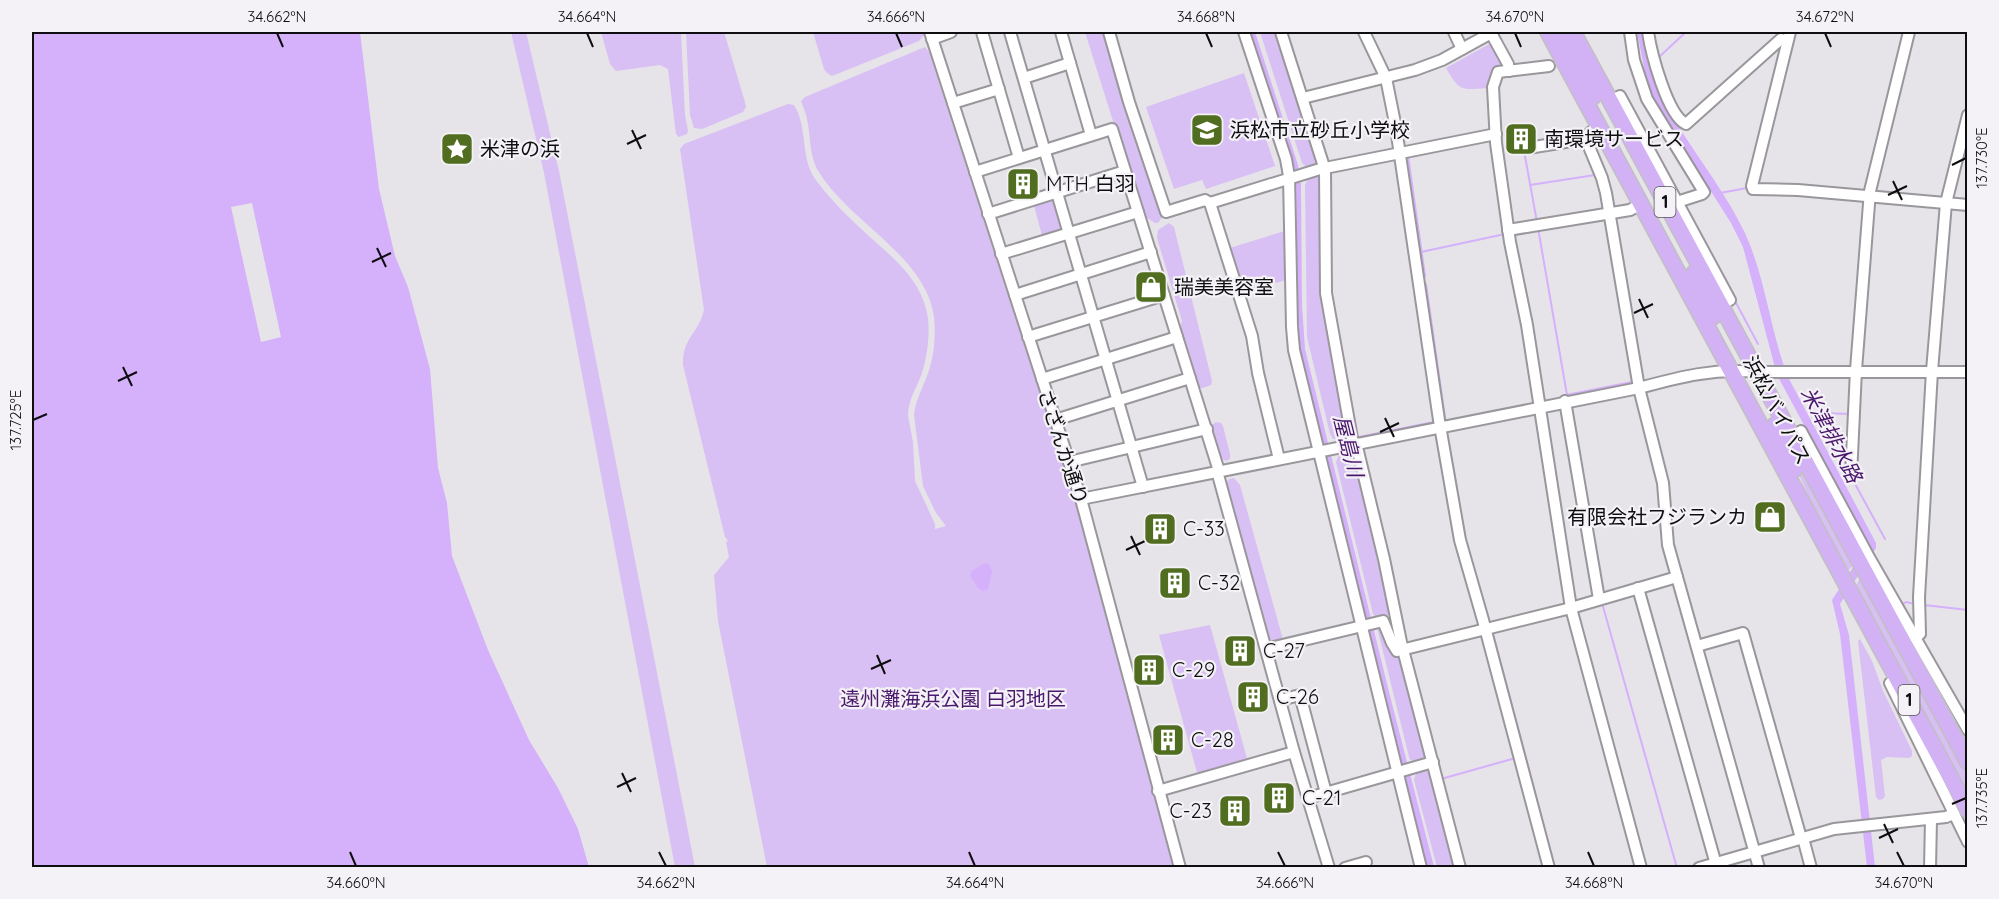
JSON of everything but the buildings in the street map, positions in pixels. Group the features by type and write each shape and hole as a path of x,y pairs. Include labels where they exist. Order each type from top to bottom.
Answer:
{"highway":[{"name":"浜松バイパス","path":"1548,32 1641,204 1744,371 1792,436 1864,559 1968,762"},
{"path":"1561,32 1577,60 1603,120 1612,150"},
{"name":"浜松バイパス","path":"1573,32 1610,101 1673,205 1721,305 1744,371 1812,520 1897,679 1961,812"},
{"path":"1673,205 1705,301 1744,371"}],"street":[{"path":"931,35 951,32"},
{"path":"982,32 1019,158"},
{"path":"1010,32 1143,487"},
{"path":"1061,32 1091,135"},
{"path":"1108,32 1128,102 1166,212 1205,200 1210,202 1325,168 1496,134"},
{"path":"1244,32 1291,177 1292,339 1319,450 1367,625 1402,771 1421,867"},
{"path":"1281,32 1325,168 1326,293 1355,443 1404,650 1460,867"},
{"path":"1364,32 1386,78 1401,153 1440,426 1460,540 1549,867"},
{"path":"1454,32 1462,49"},
{"path":"1303,98 1429,66 1492,32 1508,64 1509,71"},
{"path":"1630,32 1634,60 1647,99 1704,190 1702,194 1673,205"},
{"path":"1648,32 1660,80 1676,113 1682,122 1686,123 1781,39 1789,36"},
{"path":"1851,476 1856,370 1869,196 1909,32"},
{"name":"さざんか通り","path":"931,35 1081,500 1180,867"},
{"path":"1789,36 1752,188 1968,205"},
{"path":"1024,78 1070,63"},
{"path":"1549,66 1498,72 1493,87 1496,134 1508,230 1527,325 1571,608 1641,867"},
{"path":"953,103 999,89"},
{"path":"1915,637 1920,634 1919,597 1932,371 1946,203 1968,115"},
{"path":"1528,148 1578,140 1598,126"},
{"path":"975,172 1112,129 1207,429 1294,752 1329,867"},
{"path":"1585,137 1602,178 1610,213 1638,388 1663,483 1667,537 1760,867"},
{"path":"988,214 1125,171"},
{"path":"1210,202 1252,336 1258,373 1279,459"},
{"path":"1508,230 1630,210 1641,204"},
{"path":"1002,254 1138,212"},
{"path":"1015,295 1151,252"},
{"path":"1028,337 1164,295"},
{"path":"1042,379 1178,337"},
{"path":"1081,500 1319,450 1638,388 1697,374 1744,371 1856,370 1968,372"},
{"path":"1055,420 1190,378"},
{"path":"1565,401 1599,599"},
{"path":"1069,462 1207,429"},
{"path":"1864,559 1915,637 1968,730"},
{"path":"1266,649 1383,621 1397,651 1404,650 1571,608 1677,577"},
{"path":"1638,588 1717,865"},
{"path":"1696,646 1743,633 1811,867"},
{"path":"1280,700 1300,694 1326,793"},
{"path":"1158,791 1294,752"},
{"path":"1308,798 1433,762"},
{"path":"1699,867 1717,865 1834,829 1946,817 1961,812 1967,839"},
{"path":"1930,867 1931,819"},
{"path":"1345,867 1365,862"}],"green space":[{"path":"511,32 526,32 559,171 695,867 675,867 544,173"},
{"path":"601,32 681,32 687,134 679,137 676,134 668,69 660,65 616,71 610,64"},
{"path":"686,32 724,32 746,107 743,112 702,129 694,128 690,115"},
{"path":"813,32 923,32 924,35 919,41 832,76 824,69"},
{"path":"1085,32 1103,32 1161,213 1162,217 1158,223 1146,217 1140,207"},
{"path":"1260,32 1277,32 1311,143 1315,163 1311,166 1306,167 1302,163"},
{"path":"1493,42 1505,64 1490,88 1468,89 1459,86 1446,68"},
{"name":"遠州灘海浜公園 白羽地区","path":"925,47 929,52 1075,501 1173,867 767,867 718,621 714,575 729,557 726,542 728,541 725,537 683,365 685,348 704,310 680,149 684,144 788,104 794,105 801,123 807,161 815,179 847,215 901,266 911,278 924,303 929,325 927,353 922,373 909,404 908,416 913,442 915,481 935,524 935,529 946,526 936,513 923,486 914,415 934,347 934,317 928,295 902,257 832,190 819,172 813,160 807,117 801,101 805,97"},
{"path":"1244,73 1275,166 1206,189 1202,180 1174,189 1146,107"},
{"path":"1315,176 1320,178 1322,278 1347,435 1333,439 1307,337 1305,185 1308,179"},
{"path":"1052,198 1062,231 1043,239 1033,202"},
{"path":"1169,223 1174,227 1212,381 1211,385 1203,388 1199,388 1196,384 1180,329 1182,321 1157,238 1158,230"},
{"path":"1288,230 1289,279 1243,293 1230,248"},
{"path":"1216,422 1223,426 1230,454 1230,459 1226,461 1220,457 1211,429"},
{"path":"1778,426 1853,565 1846,573 1819,521"},
{"path":"1350,453 1354,458 1389,611 1388,617 1378,619 1373,614 1336,462 1339,455"},
{"path":"1234,478 1240,485 1282,636 1281,641 1269,642 1226,489 1226,483 1229,479"},
{"path":"1860,578 1967,773 1967,797 1855,587"},
{"path":"1381,624 1401,661 1426,757 1417,762 1410,760 1409,757 1377,627"},
{"path":"1210,625 1248,762 1198,776 1159,635"},
{"path":"1860,639 1912,751 1912,756 1909,758 1887,757 1881,760 1885,796 1879,800 1876,797 1858,641"},
{"path":"1424,770 1430,771 1454,867 1437,867 1414,780 1416,773"}],"shaded area":[{"path":"32,32 360,32 379,189 395,256 408,287 430,369 438,468 447,503 452,556 488,650 529,740 558,788 578,829 589,867 32,867"},
{"path":"1251,32 1255,32 1298,165 1301,185 1302,305 1305,349 1434,867 1426,867 1300,349 1296,175"},
{"path":"1637,32 1642,32 1648,61 1671,113 1717,183 1745,233 1758,268 1788,377 1876,543 1876,548 1840,604 1849,635 1875,867 1867,867 1840,634 1832,600 1868,544 1777,375 1743,247 1731,223 1657,106 1646,77"},
{"path":"985,563 989,564 992,572 988,589 983,591 978,588 970,576 972,571"}],"pier":[{"path":"252,203 281,337 261,342 231,207"}],"waterway":[{"path":"1658,58 1686,32"},
{"path":"1524,151 1537,222"},
{"path":"1408,156 1425,276"},
{"path":"1530,185 1595,175"},
{"path":"1720,193 1748,186"},
{"path":"1538,228 1567,395"},
{"path":"1421,252 1505,234"},
{"path":"1426,284 1445,418"},
{"path":"1734,299 1758,344"},
{"path":"1566,395 1632,382"},
{"name":"米津排水路","path":"1820,413 1851,414"},
{"name":"屋島川","path":"1359,437 1434,422"},
{"path":"1447,433 1459,500"},
{"name":"米津排水路","path":"1854,478 1854,482 1885,539"},
{"path":"1461,515 1467,547"},
{"path":"1477,581 1490,623"},
{"path":"1901,605 1906,602 1915,604"},
{"path":"1602,603 1677,868"},
{"path":"1924,605 1968,610"},
{"path":"1493,634 1555,868"},
{"path":"1441,779 1512,759"}],"place":[{"name":"浜松市立砂丘小学校","path":"1207,130"},
{"name":"南環境サービス","path":"1521,139"},
{"name":"米津の浜","path":"457,149"},
{"name":"MTH 白羽","path":"1023,184"},
{"name":"瑞美美容室","path":"1151,287"},
{"name":"有限会社フジランカ","path":"1770,517"},
{"name":"C-33","path":"1160,529"},
{"name":"C-32","path":"1175,583"},
{"name":"C-27","path":"1240,651"},
{"name":"C-29","path":"1149,670"},
{"name":"C-26","path":"1253,697"},
{"name":"C-28","path":"1168,740"},
{"name":"C-21","path":"1279,798"},
{"name":"C-23","path":"1235,811"}]}
